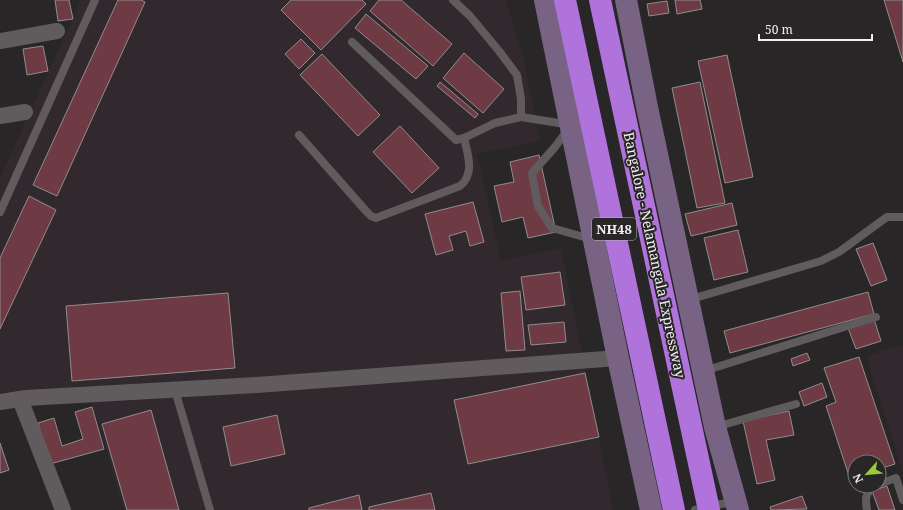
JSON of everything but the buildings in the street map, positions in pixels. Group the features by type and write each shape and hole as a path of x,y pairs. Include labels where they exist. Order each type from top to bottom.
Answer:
{"highway":[{"name":"NH48","path":"565,0 674,510"},
{"name":"Bangalore - Nelamangala Expressway","path":"600,0 709,510"}],"street":[{"path":"545,0 618,358 651,510"},
{"path":"626,0 647,107 715,427 737,505"},
{"path":"0,41 57,31"},
{"path":"0,116 25,112"},
{"path":"0,402 20,399 95,394 264,385 618,358"},
{"path":"20,399 63,510"}],"lane":[{"path":"0,212 95,0"},
{"path":"453,0 470,16 499,51 516,76 521,99 521,117"},
{"path":"352,42 455,140 464,138 495,123 521,117 571,125 555,147 532,173 538,206 552,228 594,239"},
{"path":"298,135 366,211 371,216 376,218 460,186 466,181 469,173 469,160 464,138"},
{"path":"688,300 821,261 839,252 887,217 903,217"},
{"path":"703,372 876,316"},
{"path":"176,390 210,510"},
{"path":"715,427 796,404"},
{"path":"887,481 896,478 903,500"},
{"path":"867,494 865,499 867,510"},
{"path":"695,510 737,505"}],"shaded area":[{"path":"81,0 506,0 524,61 540,141 477,154 501,261 561,248 613,510 124,510 87,386 0,397 0,178"},
{"path":"903,345 903,473 866,356"}]}
